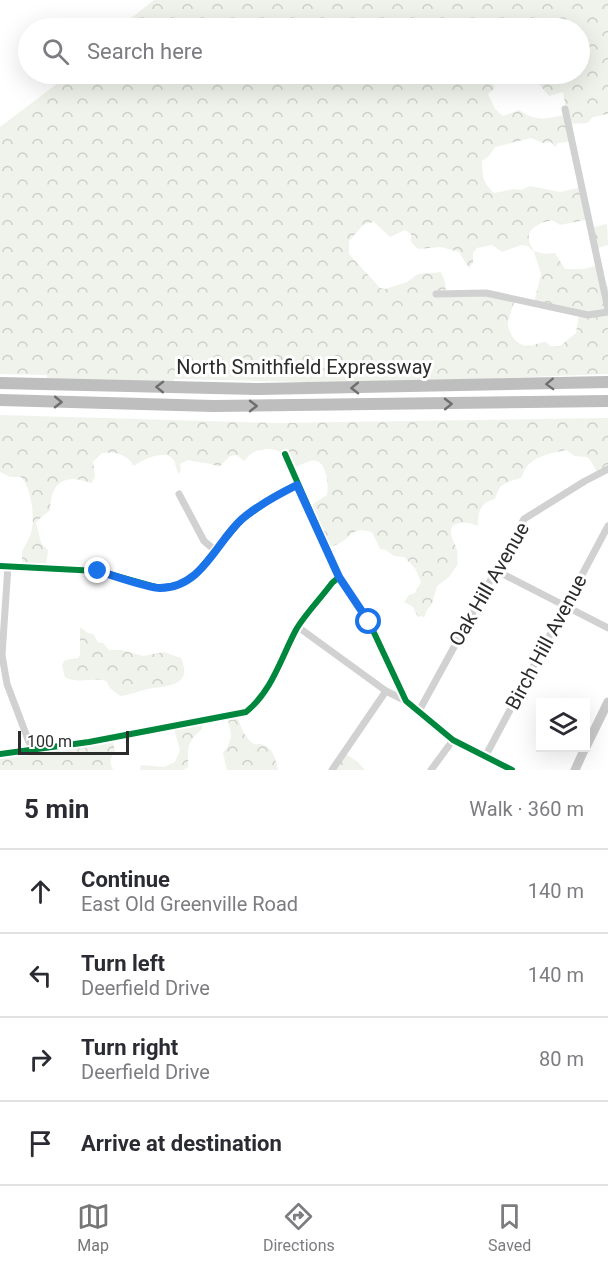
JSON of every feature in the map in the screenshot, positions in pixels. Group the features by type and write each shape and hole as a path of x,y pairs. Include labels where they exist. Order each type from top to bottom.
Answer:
{"highway":[{"name":"North Smithfield Expressway","path":"0,383 300,389 608,382"},
{"name":"North Smithfield Expressway","path":"0,400 213,406 608,401"}],"main road":[{"path":"590,737 608,702"},
{"path":"575,770 583,752"}],"street":[{"path":"436,294 486,293 588,315 608,311 565,109"},
{"path":"285,454 339,577 369,622 406,701"},
{"name":"Oak Hill Avenue","path":"419,711 524,519 608,469"},
{"path":"32,750 7,684 2,656 4,566 98,571 159,588 178,585 195,575 242,519 297,485"},
{"path":"179,494 204,541 216,551"},
{"name":"Birch Hill Avenue","path":"485,757 608,526"},
{"path":"495,570 608,628"},
{"path":"0,754 89,742 246,712 276,675 298,627 339,577"},
{"path":"298,627 386,691 406,701 453,740 512,770"},
{"path":"332,770 386,691"},
{"path":"431,770 453,740"}],"green space":[{"path":"154,0 608,0 608,114 593,117 587,123 571,124 574,141 558,143 555,147 551,142 543,143 531,138 495,147 482,161 482,171 487,186 494,193 521,190 530,186 560,192 582,187 590,219 560,225 552,220 531,230 529,239 534,251 545,254 555,253 565,269 583,269 599,265 606,287 608,286 608,374 500,378 488,381 307,382 174,379 174,384 47,380 47,375 0,374 0,127 57,84 493,84 495,88 488,94 495,109 503,116 519,110 536,118 554,117 567,114 563,92 549,96 539,84 590,84 590,18 131,18","holes":["374,222 390,237 405,230 411,234 411,242 418,249 441,247 459,252 469,268 473,263 473,253 477,248 492,245 502,252 521,245 528,246 534,252 541,274 534,303 579,315 576,333 560,346 550,346 546,342 527,346 520,344 512,336 508,325 515,300 487,294 446,293 441,272 418,274 407,282 385,289 380,288 349,254 349,241 364,224"]},
{"path":"607,224 608,245 597,248 594,227"},
{"path":"0,415 277,423 608,418 608,470 598,474 587,457 575,456 566,450 546,455 528,465 522,477 502,486 495,499 483,505 478,516 478,526 463,523 452,527 451,534 457,550 458,564 449,577 437,586 432,604 424,618 418,617 413,607 404,602 409,595 415,593 421,582 415,568 404,557 394,556 380,549 372,532 361,530 354,532 340,543 325,548 308,507 327,495 326,472 316,461 310,461 291,469 283,455 273,450 258,450 244,461 237,455 230,456 219,467 188,460 180,464 181,471 178,474 174,460 168,455 150,457 134,466 121,455 102,453 93,462 95,476 92,483 78,479 62,482 53,493 50,510 36,522 41,543 48,550 46,568 23,567 23,550 32,530 32,505 28,489 21,477 10,477 0,472"},
{"path":"80,627 93,634 98,642 103,643 109,650 122,650 143,656 164,652 181,658 184,675 176,683 170,685 120,696 110,688 106,681 75,680 65,677 62,665 65,660 78,658 80,655"},
{"path":"236,712 245,735 254,744 264,745 271,750 278,770 227,770 223,753 231,734 226,714"},
{"path":"202,720 202,729 189,746 188,767 183,770 140,770 141,765 164,767 175,762 180,750 172,722"},
{"path":"113,740 115,753 111,765 113,770 0,770 0,757"},
{"path":"346,754 358,762 365,770 333,770"}],"cycle path":[{"path":"285,454 339,577 369,622 406,701 453,740 512,770"},
{"path":"0,566 98,571 159,588 178,585 195,575 242,519 277,495 297,485"},
{"path":"0,754 89,742 246,712 270,683 301,622 339,577"}],"route":[{"path":"98,571 159,588 178,585 195,575 242,519 297,485 339,577 369,622"}]}
